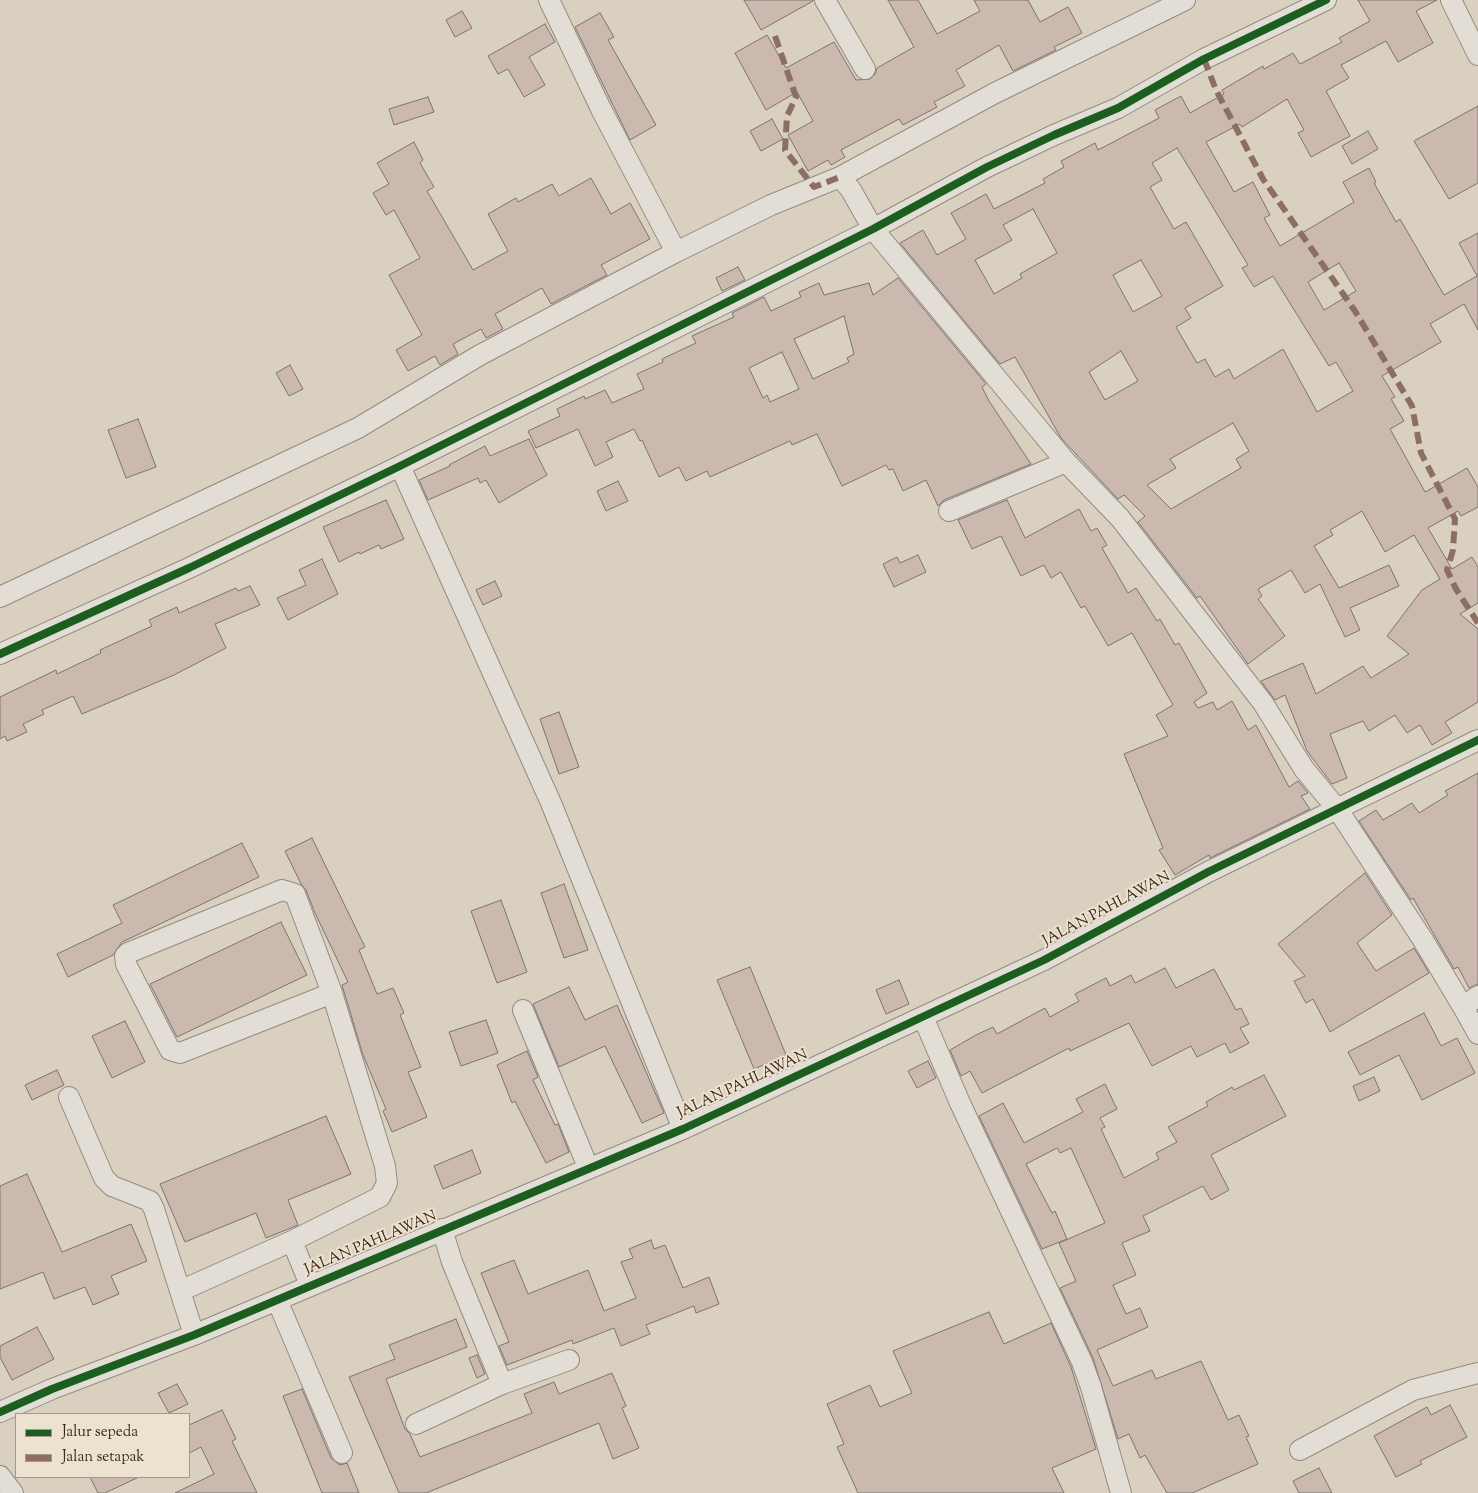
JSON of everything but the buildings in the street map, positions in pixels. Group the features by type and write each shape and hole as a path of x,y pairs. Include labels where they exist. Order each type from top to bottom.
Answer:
{"street":[{"path":"549,0 601,109 676,252"},
{"path":"824,0 865,69"},
{"path":"0,654 189,568 400,466 987,167 1054,135 1118,108 1204,59 1326,0"},
{"path":"1450,0 1478,55"},
{"path":"0,597 358,428 480,355 676,252 770,206 845,184 995,93 1174,3"},
{"path":"845,184 871,226 1066,462 1120,518 1263,703 1304,769 1338,810 1423,940 1471,1002 1478,1034"},
{"path":"949,512 1066,462"},
{"path":"400,466 551,803 683,1129"},
{"name":"JALAN PAHLAWAN","path":"0,1412 52,1389 194,1335 683,1129 1044,960 1208,872 1478,740"},
{"path":"180,1291 292,1242 380,1198 387,1184 385,1166 332,992 295,894 289,891 275,892 128,953 125,956 126,964 165,1041 170,1050 175,1053 180,1053 332,992"},
{"path":"523,1010 588,1168"},
{"path":"923,1017 960,1103 1082,1362 1121,1493"},
{"path":"69,1097 104,1178 112,1186 150,1200 194,1335"},
{"path":"442,1229 452,1262 502,1384"},
{"path":"292,1242 310,1285"},
{"path":"277,1300 342,1453"},
{"path":"416,1424 502,1384 569,1360"},
{"path":"1300,1450 1413,1390 1478,1373"},
{"path":"0,1476 13,1493"}],"marked path":[{"path":"775,36 796,97 787,116 785,150 814,187 840,177"},
{"path":"1204,59 1216,90 1263,179 1355,311 1412,406 1421,453 1455,519 1453,550 1447,570 1456,589 1478,623"}],"cycle path":[{"path":"0,654 189,568 400,466 873,229 987,167 1054,135 1118,108 1204,59 1326,0"},
{"path":"0,1412 52,1389 194,1335 683,1129 1044,960 1208,872 1478,740"}]}
